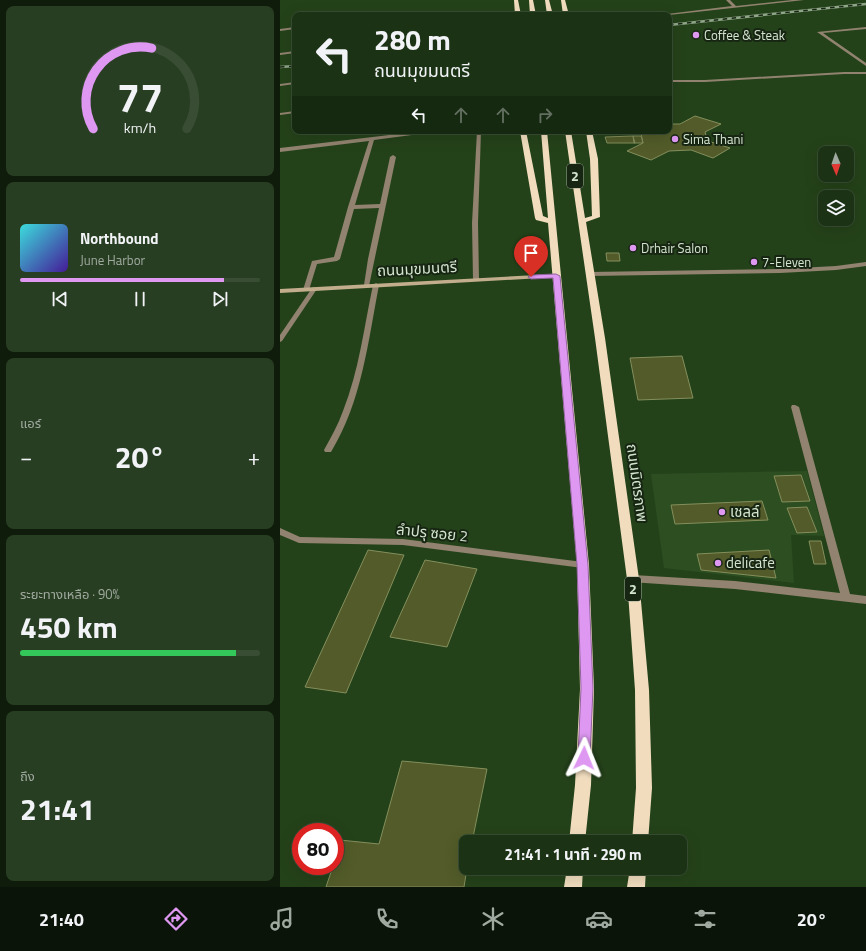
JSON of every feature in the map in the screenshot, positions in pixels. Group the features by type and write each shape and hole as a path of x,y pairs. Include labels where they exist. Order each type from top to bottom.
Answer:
{"highway":[{"path":"516,0 518,12"},
{"path":"531,0 533,12"},
{"path":"547,0 549,12"},
{"path":"563,0 565,12"},
{"path":"524,134 539,218 552,221"},
{"name":"2","path":"544,134 583,565 587,688 583,785 578,835"},
{"name":"ถนนมิตรภาพ","path":"568,134 590,274 633,580 642,690 644,788 641,835"},
{"path":"582,220 596,217 594,159 590,134"},
{"path":"573,887 574,875"},
{"path":"636,887 637,875"}],"main road":[{"name":"ถนนมุขมนตรี","path":"280,291 476,279 556,276"}],"street":[{"path":"728,0 735,7"},
{"path":"757,0 762,4"},
{"path":"672,14 802,0"},
{"path":"280,30 292,28"},
{"path":"866,28 819,32 866,65"},
{"path":"280,54 292,52"},
{"path":"672,81 705,81 866,73"},
{"path":"280,85 292,83"},
{"path":"280,114 292,112"},
{"path":"280,150 411,134"},
{"path":"476,279 475,223 479,134"},
{"path":"306,290 314,262 337,259 372,139"},
{"path":"367,285 371,259 393,157"},
{"path":"351,207 383,206"},
{"path":"590,274 780,271 836,268 866,264"},
{"path":"328,450 342,424 358,376 376,285"},
{"path":"280,340 314,289"},
{"path":"795,407 846,598"},
{"name":"ลำปรุ ซอย 2","path":"280,531 299,540 403,542 583,565"},
{"path":"633,580 735,585 866,600"}],"shaded area":[{"path":"807,471 824,536 791,535 794,583 664,568 651,474"}],"building":[{"name":"Sima Thani","path":"695,116 721,124 705,132 708,141 730,148 713,158 691,150 669,151 651,160 627,151 643,143 641,134 672,134 672,124 680,124"},
{"path":"633,136 641,136 643,143 634,143"},
{"path":"633,136 635,143 607,143 605,137"},
{"path":"606,253 619,253 620,261 607,261"},
{"path":"682,356 693,398 638,400 630,358"},
{"path":"801,475 810,501 782,502 774,476"},
{"path":"762,501 768,520 675,524 671,505"},
{"path":"807,507 817,532 797,533 787,508"},
{"path":"809,541 821,541 826,564 814,564"},
{"path":"368,550 404,555 346,693 305,687"},
{"path":"769,550 776,578 701,570 697,554"},
{"path":"425,560 477,569 447,647 390,637"},
{"path":"402,761 487,769 473,835 459,835 459,875 466,875 464,887 326,887 330,875 344,875 344,840 379,844"}],"railway":[{"path":"672,25 866,4"},
{"path":"280,67 292,66"}],"place":[{"name":"Coffee & Steak","path":"696,35"},
{"name":"Sima Thani","path":"675,139"},
{"name":"Drhair Salon","path":"633,248"},
{"name":"7-Eleven","path":"754,262"},
{"name":"เชลล์","path":"722,512"},
{"name":"delicafe","path":"718,563"}],"route":[{"path":"531,277 556,276 583,565 587,688 584,758"}]}
